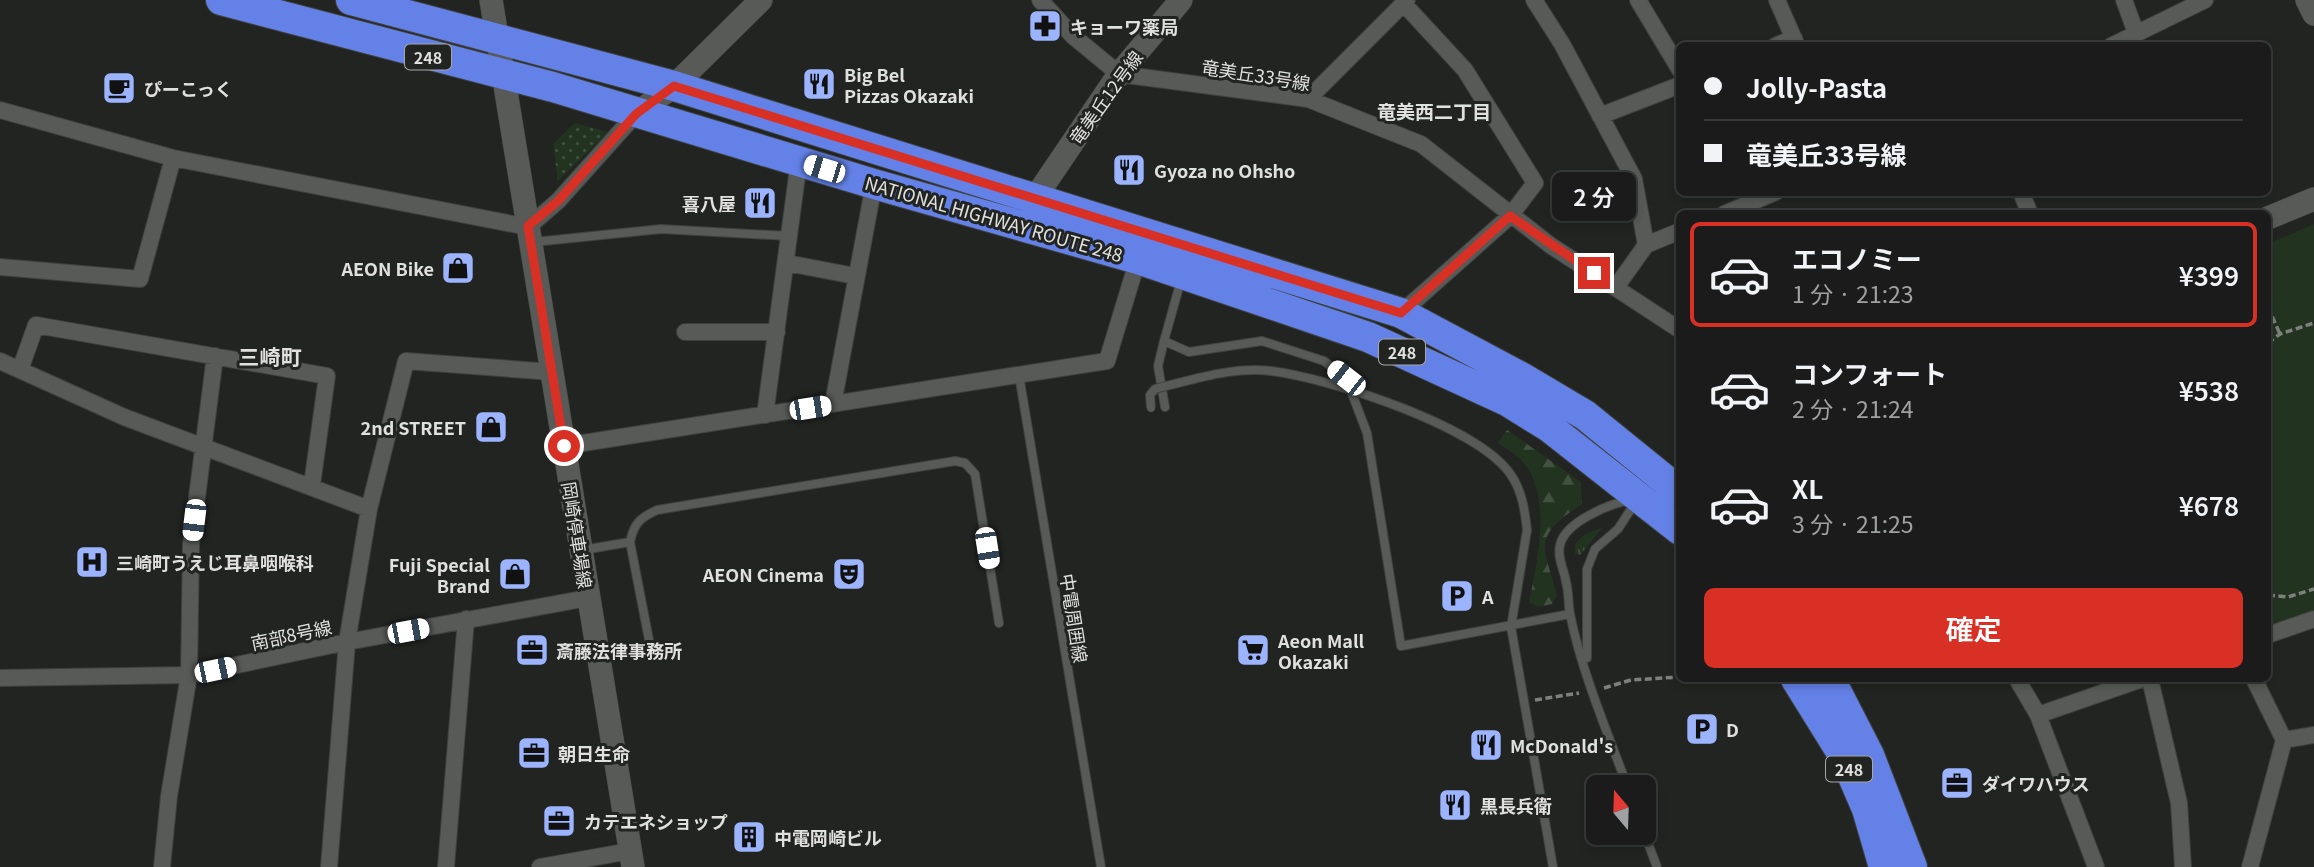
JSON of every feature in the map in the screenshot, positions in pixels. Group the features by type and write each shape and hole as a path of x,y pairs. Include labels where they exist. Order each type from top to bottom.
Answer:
{"highway":[{"name":"NATIONAL HIGHWAY ROUTE 248","path":"221,0 504,75 1138,259 1368,337 1495,396 1549,427 1676,527"},
{"name":"NATIONAL HIGHWAY ROUTE 248","path":"351,0 674,86 1401,313 1521,377 1585,415 1676,484"},
{"name":"248","path":"1798,682 1845,758 1867,809 1884,867"},
{"name":"248","path":"1832,682 1869,755 1912,867"}],"main road":[{"name":"岡崎停車場線","path":"491,0 631,859"},
{"path":"636,114 674,86 761,0"},
{"name":"竜美丘12号線","path":"1035,198 1119,74 1181,0"},
{"path":"2307,0 2314,14"},
{"path":"2271,217 2314,199"},
{"path":"1640,498 1676,485"}],"street":[{"path":"1040,0 1073,36 1119,74"},
{"path":"1534,0 1562,44 1634,179 1646,245"},
{"path":"1638,0 1676,63"},
{"path":"1777,0 1795,42"},
{"path":"2124,0 2136,33"},
{"path":"2119,42 2205,0"},
{"path":"1308,99 1405,1 1465,70 1535,183 1510,216 1401,313"},
{"name":"竜美丘33号線","path":"1119,74 1308,99 1421,144 1510,216 1676,327"},
{"path":"1600,116 1676,87"},
{"path":"0,110 173,158 530,235 636,114"},
{"path":"0,267 140,279 173,158"},
{"path":"765,415 799,161"},
{"path":"832,404 874,184"},
{"path":"1733,210 1767,196"},
{"path":"1616,287 1646,245 1676,233"},
{"path":"564,446 1107,361 1138,259"},
{"path":"787,262 855,276"},
{"path":"20,370 36,325 327,376 312,485"},
{"path":"685,332 777,332"},
{"path":"162,867 169,796 189,675 191,544 215,356"},
{"path":"0,360 202,447 312,485 369,509"},
{"path":"329,867 347,642 369,509 406,361 552,372"},
{"name":"南部8号線","path":"0,678 189,675 466,619 588,598"},
{"path":"446,867 466,619"},
{"path":"2271,634 2314,619"},
{"path":"2019,682 2038,715 2096,867"},
{"path":"2038,715 2133,682"},
{"path":"2151,682 2179,803 2183,867"},
{"path":"2250,867 2284,740 2255,682"},
{"path":"2284,740 2314,735"},
{"path":"540,867 631,859"}],"lane":[{"path":"530,235 661,229 789,236"},
{"path":"1165,407 1158,366 1183,274"},
{"path":"1164,341 1189,352 1262,341 1324,361 1346,378 1367,433 1401,646 1570,614"},
{"path":"1151,408 1150,395 1155,389 1228,374 1269,370 1376,397 1467,439 1498,460 1521,493 1527,530 1511,627 1553,867"},
{"name":"中電周囲線","path":"1019,375 1101,867"},
{"path":"598,653 650,645 631,542 633,528 641,517 650,513 955,461 965,463 975,474 999,623"},
{"path":"1623,775 1570,614 1567,583 1559,558 1564,536 1580,522 1618,502 1640,498"},
{"path":"1587,670 1587,569 1595,550 1618,529 1640,498"},
{"path":"582,550 631,542"},
{"path":"1649,845 1657,867"}],"path":[{"path":"2271,314 2280,334"},
{"path":"2271,341 2280,334 2314,323"},
{"path":"2271,594 2288,597 2314,589"}],"green space":[{"path":"575,123 608,132 558,181 553,144"},
{"path":"2314,224 2314,612 2271,627 2271,243"},
{"path":"1507,430 1581,482 1582,504 1555,525 1545,542 1557,596 1552,604 1538,607 1529,602 1539,548 1540,508 1537,489 1530,473 1518,457 1498,443"},
{"path":"1603,527 1580,555 1575,554 1575,544 1584,535"}],"place":[{"name":"キョーワ薬局","path":"1045,26"},
{"name":"Big Bel Pizzas Okazaki","path":"819,84"},
{"name":"ぴーこっく","path":"119,88"},
{"name":"Gyoza no Ohsho","path":"1129,170"},
{"name":"喜八屋","path":"760,203"},
{"name":"AEON Bike","path":"458,268"},
{"name":"2nd STREET","path":"491,427"},
{"name":"三崎町うえじ耳鼻咽喉科","path":"92,562"},
{"name":"Fuji Special Brand","path":"515,574"},
{"name":"AEON Cinema","path":"849,574"},
{"name":"A","path":"1457,596"},
{"name":"斎藤法律事務所","path":"532,650"},
{"name":"Aeon Mall Okazaki","path":"1253,650"},
{"name":"D","path":"1702,729"},
{"name":"McDonald's","path":"1486,745"},
{"name":"朝日生命","path":"534,753"},
{"name":"ダイワハウス","path":"1957,783"},
{"name":"黒長兵衛","path":"1455,805"},
{"name":"カテエネショップ","path":"559,821"},
{"name":"中電岡崎ビル","path":"749,837"}],"district":[{"name":"竜美西二丁目","path":"1434,110"},
{"name":"三崎町","path":"270,356"}],"route":[{"path":"564,446 528,226 558,201 636,114 674,86 1401,313 1510,216 1594,273"}]}
